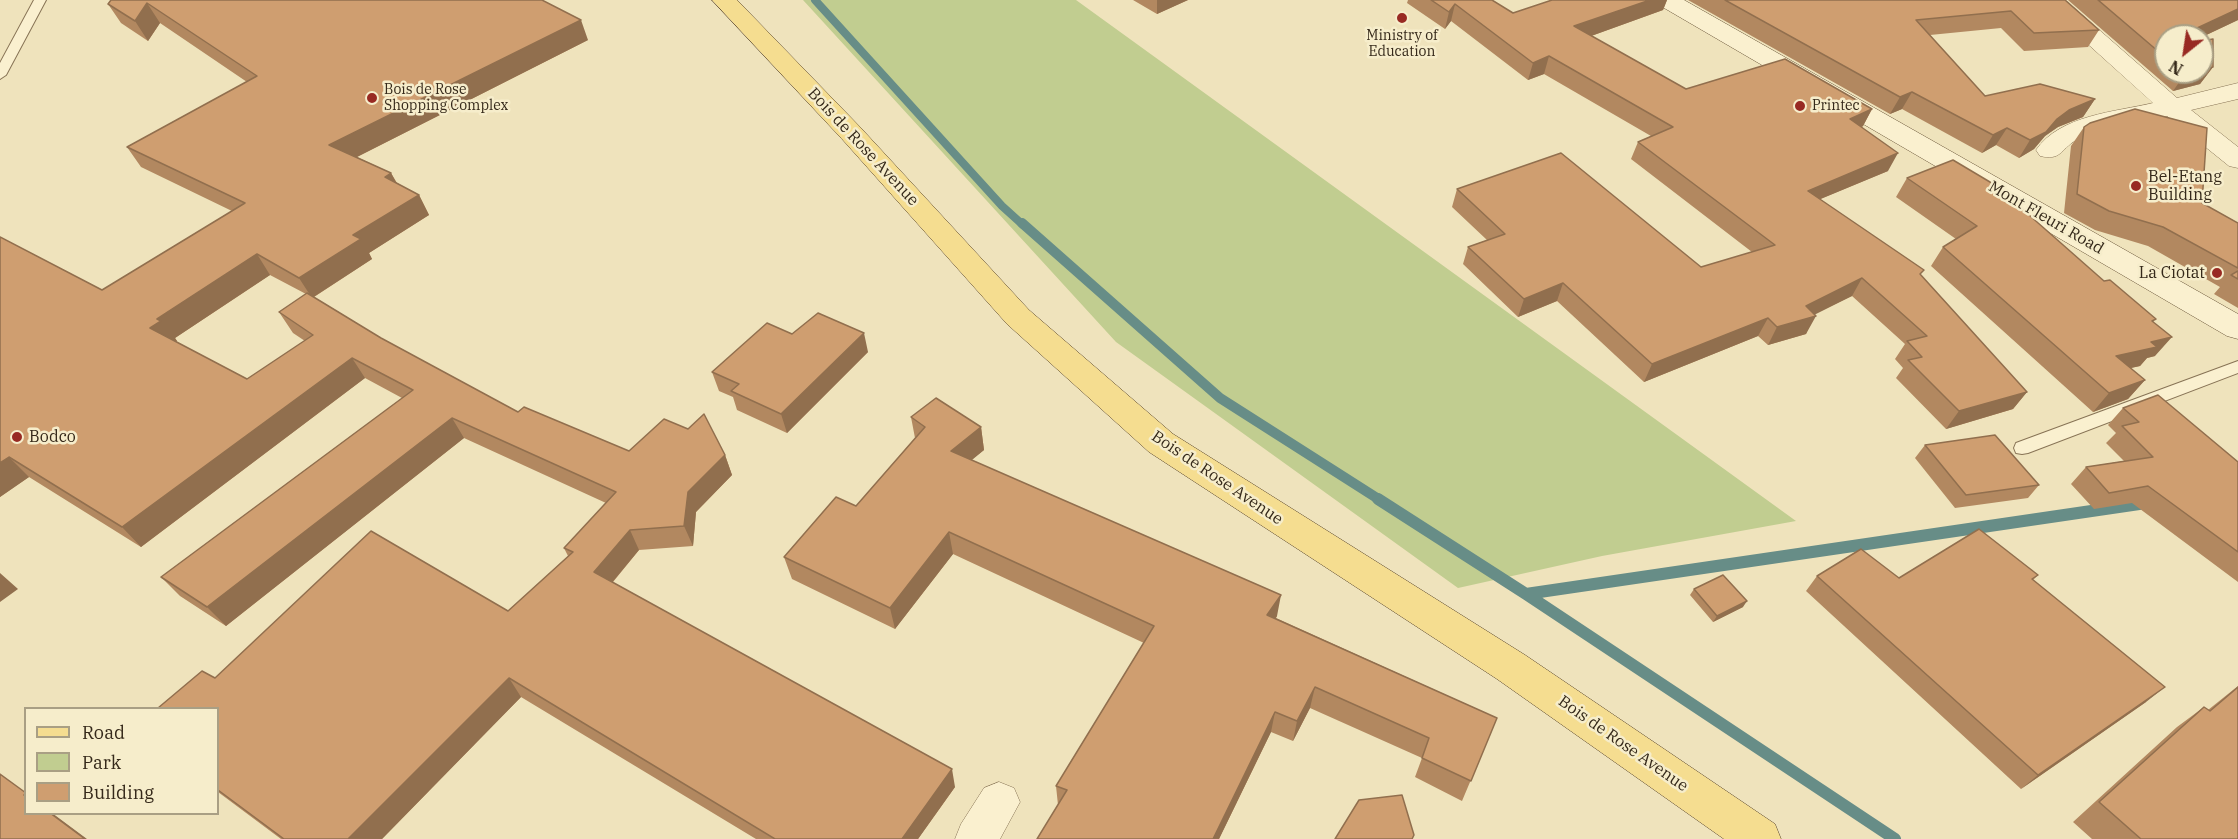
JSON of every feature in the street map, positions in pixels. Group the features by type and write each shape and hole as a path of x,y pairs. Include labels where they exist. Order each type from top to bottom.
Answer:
{"main road":[{"name":"Bois de Rose Avenue","path":"724,0 851,133 1018,317 1161,443 1511,667 1760,839"},
{"name":"Mont Fleuri Road","path":"1667,0 2238,327"},
{"path":"2051,0 2173,108 2238,160"},
{"path":"2049,150 2067,134 2078,130 2238,91"},
{"path":"976,839 999,802"}],"lane":[{"path":"0,75 40,0"},
{"path":"2022,448 2238,367"}],"green space":[{"path":"803,0 1076,0 1796,521 1602,556 1458,588 1116,342"}],"building":[{"path":"111,0 542,0 581,20 329,145 391,173 385,177 419,195 353,235 361,239 299,278 257,254 157,319 161,321 150,328 247,379 313,335 279,312 307,293 381,338 518,412 524,407 629,451 664,419 688,429 704,414 725,455 688,492 684,526 630,530 594,572 952,769 902,839 775,839 509,678 348,839 284,839 219,791 219,707 159,707 202,671 215,678 371,531 508,611 573,552 564,548 616,492 452,418 207,607 161,577 413,390 352,358 122,527 9,457 0,463 0,237 102,290 245,203 127,147 257,76 147,3 135,21 108,4"},
{"path":"1431,0 1492,0 1513,13 1552,0 1650,0 1574,26 1686,89 1785,59 1872,109 1850,119 1898,153 1808,191 1924,270 1920,274 2027,392 1959,411 1908,360 1922,357 1907,341 1927,336 1862,278 1806,306 1816,316 1777,327 1768,318 1652,364 1563,283 1524,299 1468,247 1505,234 1457,189 1561,153 1701,267 1775,245 1638,142 1673,127 1549,56 1533,63 1455,4 1449,12"},
{"path":"1725,0 2065,0 2099,30 2034,33 2011,11 1916,20 1985,96 2040,84 2095,99 2069,110 2046,132 2030,140 2007,128 1993,135 1912,92 1900,97"},
{"path":"2098,0 2238,0 2238,9 2206,24 2154,24 2154,48"},
{"path":"2135,109 2207,128 2202,203 2238,223 2238,268 2163,227 2109,211 2077,194 2084,127"},
{"path":"1953,160 1995,185 2104,281 2110,280 2156,319 2152,321 2172,337 2151,342 2157,347 2116,356 2145,380 2109,393 1943,247 1977,226 1907,178"},
{"path":"2238,271 2238,279 2231,275"},
{"path":"818,313 864,333 781,414 731,391 739,384 712,372 767,323 792,334"},
{"path":"2158,395 2238,462 2238,552 2148,486 2109,493 2086,467 2153,457 2122,426 2139,422 2123,408"},
{"path":"936,398 981,427 951,451 1281,595 1267,615 1497,718 1471,781 1422,758 1429,738 1315,687 1297,721 1275,712 1213,839 1037,839 1067,790 1056,786 1154,626 949,532 890,608 784,557 836,497 856,506 925,427 911,417"},
{"path":"1995,435 2039,485 1966,495 1925,445"},
{"path":"1979,529 2038,575 2032,579 2165,687 2038,775 1817,576 1861,549 1899,578"},
{"path":"1723,575 1747,601 1717,616 1694,589"},
{"path":"2238,687 2238,839 2141,839 2099,802 2204,707 2210,711"},
{"path":"0,774 24,792 24,815 53,815 85,839 0,839"},
{"path":"1402,795 1414,835 1412,839 1335,839 1359,800"}],"waterway":[{"path":"815,0 1002,206 1023,225"},
{"path":"1022,223 1220,398 1380,500"},
{"path":"1378,499 1526,594"},
{"path":"1526,594 2146,503"},
{"path":"1526,594 1895,839"}],"place":[{"name":"Ministry of Education","path":"1402,18"},
{"name":"Bois de Rose Shopping Complex","path":"372,98"},
{"name":"Printec","path":"1800,106"},
{"name":"Bel-Etang Building","path":"2136,186"},
{"name":"La Ciotat","path":"2217,273"},
{"name":"Bodco","path":"17,437"}]}
